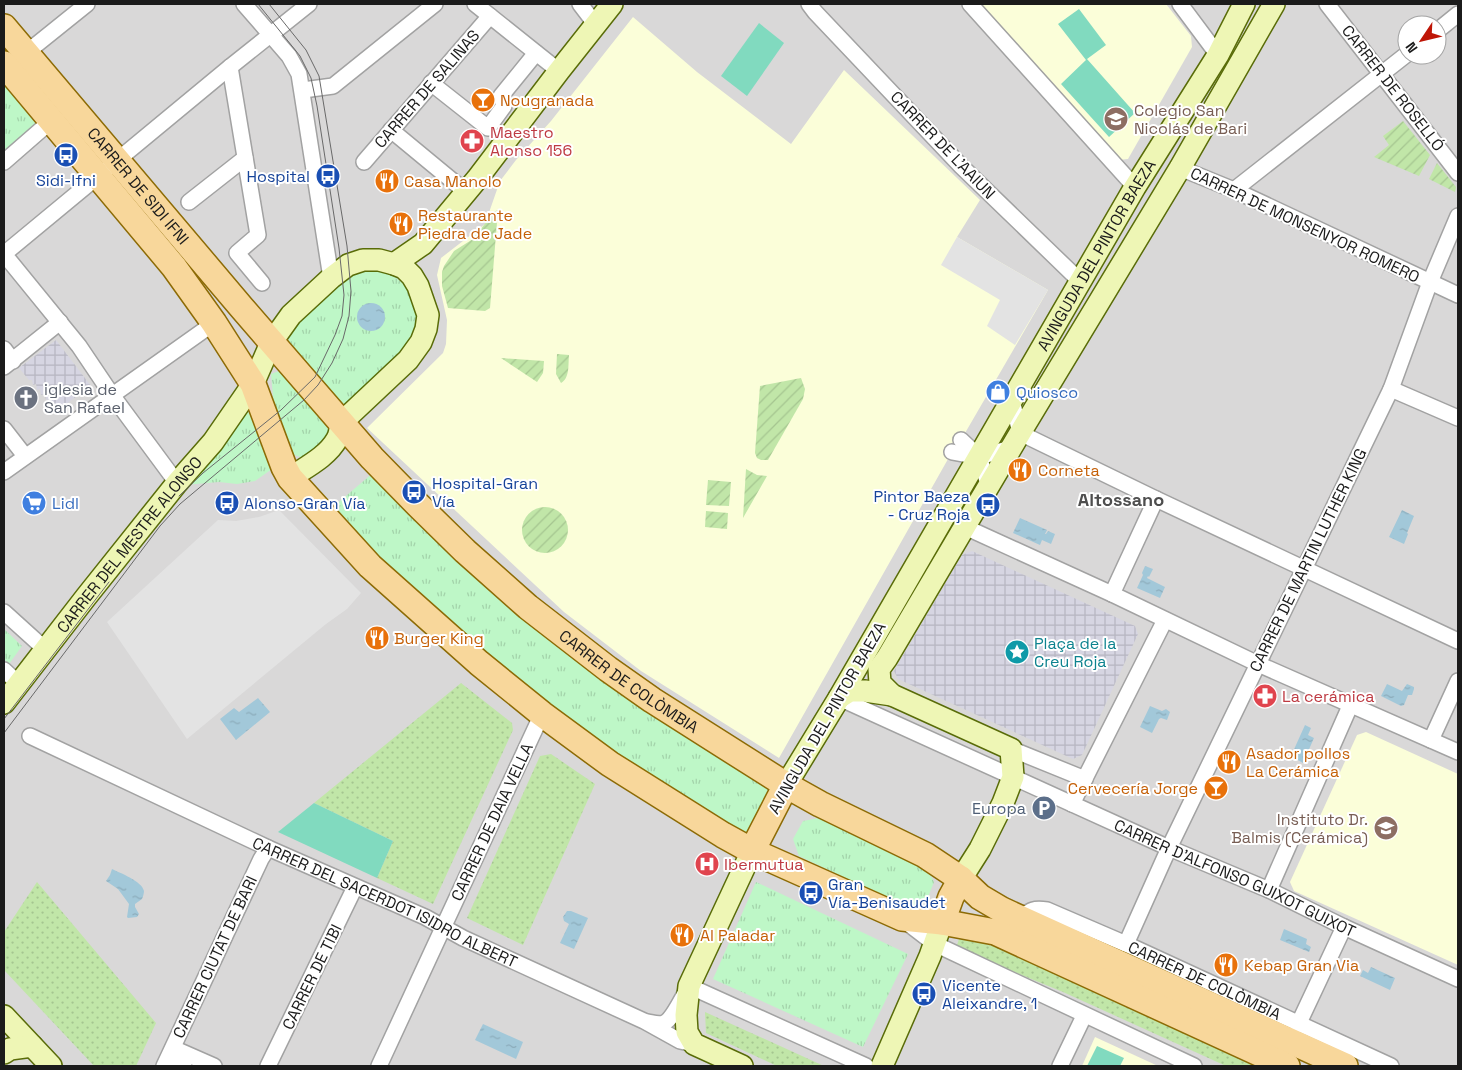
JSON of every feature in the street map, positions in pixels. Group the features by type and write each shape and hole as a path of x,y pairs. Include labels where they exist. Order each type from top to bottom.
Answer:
{"main road":[{"name":"CARRER DE SIDI IFNI","path":"4,27 271,343"},
{"name":"CARRER DE SIDI IFNI","path":"4,64 174,267 214,323 253,384"},
{"path":"271,343 341,423"},
{"path":"253,384 284,467 290,478 370,566 464,651 542,714 610,764 723,835 752,851 902,918 938,933 995,932 1287,1066"},
{"name":"CARRER DE COLÒMBIA","path":"341,423 372,458 465,551 528,607 608,669 652,700 786,785 820,804 925,855 961,880 980,897 1002,910 1344,1066"},
{"name":"AVINGUDA DEL PINTOR BAEZA","path":"752,851 786,785"},
{"path":"938,933 951,897 961,880"}],"street":[{"path":"26,53 87,4"},
{"path":"244,4 289,56 300,74 331,278"},
{"path":"177,483 112,395 79,346 4,254 270,34 309,4"},
{"path":"303,90 333,86 435,4"},
{"path":"475,4 559,71"},
{"path":"580,4 596,25"},
{"path":"394,264 423,244 466,192 612,4"},
{"path":"970,4 1135,187"},
{"path":"1180,4 1218,55"},
{"name":"AVINGUDA DEL PINTOR BAEZA","path":"786,785 839,698 1135,187 1218,55 1244,4"},
{"name":"AVINGUDA DEL PINTOR BAEZA","path":"892,695 880,684 879,669 1180,168 1274,4"},
{"name":"CARRER DE ROSELLÓ","path":"1327,4 1458,173"},
{"name":"CARRER DE L'AAIUN","path":"816,6 961,166 1081,282"},
{"path":"1447,22 1458,14"},
{"name":"CARRER DE SALINAS","path":"364,162 490,16"},
{"path":"431,83 488,128 504,106 501,96 536,53"},
{"path":"1234,190 1397,62"},
{"path":"230,67 258,235 236,253 262,284"},
{"path":"5,159 52,121"},
{"path":"391,130 466,192"},
{"path":"188,202 245,158"},
{"name":"CARRER DE MONSENYOR ROMERO","path":"1180,168 1234,190 1458,295"},
{"name":"CARRER DE MARTIN LUTHER KING","path":"1126,944 1169,848 1391,389 1430,282 1458,216"},
{"name":"CARRER DEL MESTRE ALONSO","path":"4,703 12,677 46,650 177,483 213,442 253,384 271,343 291,314 348,265 363,260 379,260 404,268 418,286 428,315 426,329 421,342 408,360 341,423 338,437 331,447 318,459 290,478"},
{"name":"CARRER DEL MESTRE ALONSO","path":"242,308 256,317 266,320 277,319 291,314"},
{"path":"4,349 9,364 60,322"},
{"path":"4,472 214,323"},
{"path":"1391,389 1458,418"},
{"path":"1012,400 1016,440"},
{"path":"4,429 25,456"},
{"path":"961,440 979,457 989,486"},
{"path":"952,452 979,457 1016,440 1156,499 1458,641"},
{"path":"1112,594 1156,499"},
{"path":"965,527 1350,706 1458,752"},
{"path":"4,612 46,650"},
{"path":"1072,804 1165,620"},
{"path":"1431,740 1458,681"},
{"path":"839,698 850,691 892,695 1011,749 1085,779"},
{"name":"CARRER D'ALFONSO GUIXOT GUIXOT","path":"839,698 1169,848 1269,890 1344,927 1458,979"},
{"path":"1269,890 1350,706"},
{"name":"CARRER DE DAIA VELLA","path":"379,1066 542,714"},
{"name":"CARRER DEL SACERDOT ISIDRO ALBERT","path":"30,736 268,848 425,917 463,938 644,1021 680,1041 694,1044 742,1066"},
{"path":"961,880 1004,803 1013,777 1011,749"},
{"name":"CARRER CIUTAT DE BARI","path":"168,1058 261,859 268,848"},
{"name":"AVINGUDA DEL PINTOR BAEZA","path":"644,1021 657,1024 665,1023 670,1017 689,986 752,851"},
{"name":"CARRER DE TIBI","path":"268,1066 355,887"},
{"name":"CARRER DE COLÒMBIA","path":"1020,918 1036,908 1047,910 1126,944 1298,1025 1391,1066"},
{"path":"1298,1025 1344,927"},
{"path":"882,1066 938,933 1084,1016 1194,1066"},
{"path":"689,986 866,1066"},
{"name":"AVINGUDA DEL PINTOR BAEZA","path":"689,986 686,1015 687,1032 694,1044"},
{"path":"871,1066 895,1017 907,1007"},
{"path":"4,1016 51,1066"},
{"path":"1060,1066 1084,1016"},
{"path":"4,1053 10,1049 32,1046"},
{"path":"168,1058 184,1066"},
{"path":"168,1058 214,1066"}],"shaded area":[{"path":"4,4 1458,4 1458,1066 4,1066"},
{"name":"Colegio San Nicolás de Bari","path":"976,4 1166,4 1191,36 1192,47 1128,159 1118,160"},
{"path":"633,17 697,72 791,144 844,70 980,200 957,237 1048,290 961,440 952,452 779,758 641,671 564,612 367,428 443,353 446,344 447,320 437,275 441,258 485,224 500,181 551,121"},
{"path":"957,237 1048,290 1015,345 987,326 1000,300 941,265"},
{"path":"56,340 91,386 55,412 48,399 46,400 45,394 41,395 40,389 37,390 36,384 33,385 32,380 29,380 19,368"},
{"path":"279,510 361,593 347,609 326,624 187,739 107,622 218,520 236,521 259,517"},
{"name":"Plaça de la Creu Roja","path":"972,551 1135,626 1138,634 1082,755 1073,759 898,679 894,671 962,555"},
{"name":"Instituto Dr. Balmis (Cerámica)","path":"1366,732 1458,774 1458,965 1294,891 1290,882 1357,735"},
{"path":"1095,1037 1158,1066 1082,1066"}],"green space":[{"path":"1079,9 1106,45 1087,59 1135,113 1109,137 1061,84 1086,60 1058,24"},
{"path":"759,23 784,43 747,96 721,76"},
{"path":"4,84 37,125 6,150 4,147"},
{"path":"1403,121 1430,155 1419,176 1374,157 1389,145 1383,136"},
{"path":"1437,163 1456,187 1455,192 1429,179"},
{"path":"498,210 490,308 485,311 448,308 442,286 444,266 454,251 473,239 491,213"},
{"path":"363,270 379,270 394,276 406,286 416,301 419,319 411,343 345,407 287,347 291,327 343,278"},
{"path":"557,354 569,355 567,375 561,383 556,374"},
{"path":"501,358 544,361 543,373 537,382"},
{"path":"279,371 327,425 330,435 322,449 304,458 294,455 288,446 274,408 271,374"},
{"path":"801,378 805,389 803,399 768,460 757,458 755,453 760,386"},
{"path":"251,412 272,469 255,481 237,484 219,482 184,485 243,413"},
{"path":"746,469 757,475 767,476 743,518"},
{"path":"374,472 770,785 747,836 601,743 486,655 389,566 333,507"},
{"path":"708,480 731,482 729,506 706,505"},
{"path":"550,507 562,513 567,521 567,539 562,547 554,552 540,553 528,547 523,539 522,525 528,513 536,508"},
{"path":"706,511 728,513 727,529 705,527"},
{"path":"4,629 22,646 9,664 4,659"},
{"path":"461,683 512,723 513,730 433,904 377,878 393,841 314,803"},
{"path":"551,754 595,784 523,945 467,918 540,756"},
{"path":"314,803 393,841 377,878 278,832"},
{"path":"819,818 927,868 934,882 926,902 909,908 799,856 793,839 803,821"},
{"path":"37,882 156,1023 136,1066 94,1066 4,970 4,932"},
{"path":"756,882 908,954 863,1047 713,979"},
{"path":"959,939 1004,949 1258,1066 1226,1066 1063,992 956,948"},
{"path":"705,1012 824,1066 777,1066 706,1033"},
{"path":"1097,1046 1124,1058 1120,1066 1087,1066"}],"water":[{"path":"371,303 381,307 385,317 381,327 371,331 361,327 357,317 361,307"},
{"path":"1402,510 1414,516 1404,544 1389,537"},
{"path":"1020,518 1047,530 1045,534 1048,531 1055,534 1051,544 1042,540 1040,545 1013,533"},
{"path":"1145,566 1153,569 1147,578 1165,587 1160,598 1137,588"},
{"path":"1387,684 1402,691 1407,684 1414,687 1414,689 1412,695 1408,695 1404,705 1401,706 1381,696"},
{"path":"258,698 270,712 236,740 220,719 234,708 239,712"},
{"path":"1150,706 1162,711 1166,709 1170,712 1167,720 1159,719 1152,733 1140,727"},
{"path":"1305,725 1311,728 1308,735 1314,738 1303,763 1291,756"},
{"path":"112,869 130,878 142,887 144,891 142,899 135,904 139,914 137,917 127,917 129,904 118,889 106,881"},
{"path":"567,911 588,918 574,949 560,943 569,924 564,921 563,917"},
{"path":"1284,929 1307,939 1306,944 1311,947 1309,952 1280,940"},
{"path":"1371,967 1395,978 1390,990 1360,976 1363,970 1368,973"},
{"path":"483,1024 523,1042 516,1059 475,1040"}],"tram line":[{"path":"179,496 203,473 281,410 315,377 342,316 344,295 339,248 311,78 300,56 258,4"},
{"path":"4,733 160,526 180,504 304,400 318,385 332,363 343,339 349,316 351,291 347,246 319,76 306,50 269,4"},
{"path":"4,719 109,582"}],"place":[{"name":"Nougranada","path":"483,100"},
{"name":"Colegio San Nicolás de Bari","path":"1116,119"},
{"name":"Maestro Alonso 156","path":"472,141"},
{"name":"Sidi-Ifni","path":"66,155"},
{"name":"Hospital","path":"328,176"},
{"name":"Casa Manolo","path":"387,181"},
{"name":"Restaurante Piedra de Jade","path":"401,224"},
{"name":"Quiosco","path":"998,392"},
{"name":"iglesia de San Rafael","path":"26,398"},
{"name":"Corneta","path":"1020,470"},
{"name":"Hospital-Gran Vía","path":"414,492"},
{"name":"Lidl","path":"34,503"},
{"name":"Alonso-Gran Vía","path":"227,503"},
{"name":"Pintor Baeza - Cruz Roja","path":"988,505"},
{"name":"Burger King","path":"377,638"},
{"name":"Plaça de la Creu Roja","path":"1017,652"},
{"name":"La cerámica","path":"1265,696"},
{"name":"Asador pollos La Cerámica","path":"1229,762"},
{"name":"Cervecería Jorge","path":"1216,788"},
{"name":"Europa","path":"1044,808"},
{"name":"Instituto Dr. Balmis (Cerámica)","path":"1386,828"},
{"name":"Ibermutua","path":"707,864"},
{"name":"Gran Vía-Benisaudet","path":"811,893"},
{"name":"Al Paladar","path":"682,935"},
{"name":"Kebap Gran Via","path":"1226,965"},
{"name":"Vicente Aleixandre, 1","path":"924,994"}],"district":[{"name":"Altossano","path":"1121,499"}]}
